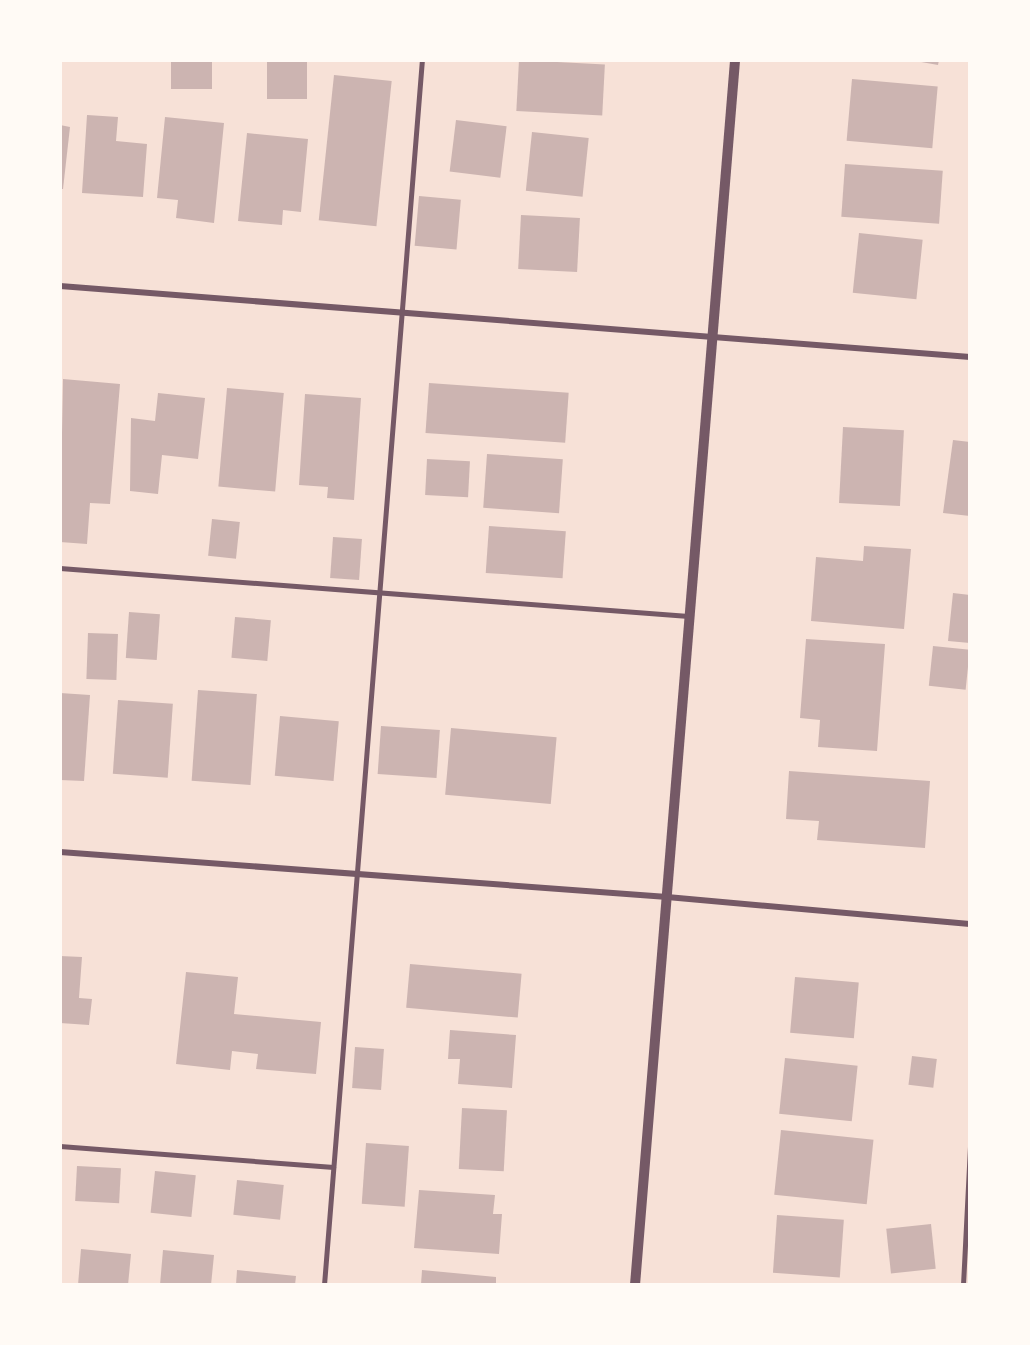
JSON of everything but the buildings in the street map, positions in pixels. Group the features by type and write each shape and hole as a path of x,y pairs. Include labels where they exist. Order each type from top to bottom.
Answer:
{"street":[{"path":"635,1285 735,60"},
{"path":"60,286 712,335 970,357"},
{"path":"60,852 356,876 667,897 970,924"}],"lane":[{"path":"324,1285 422,60"},
{"path":"60,568 689,616"},
{"path":"60,1146 333,1167"},
{"path":"963,1285 970,1147"}]}
